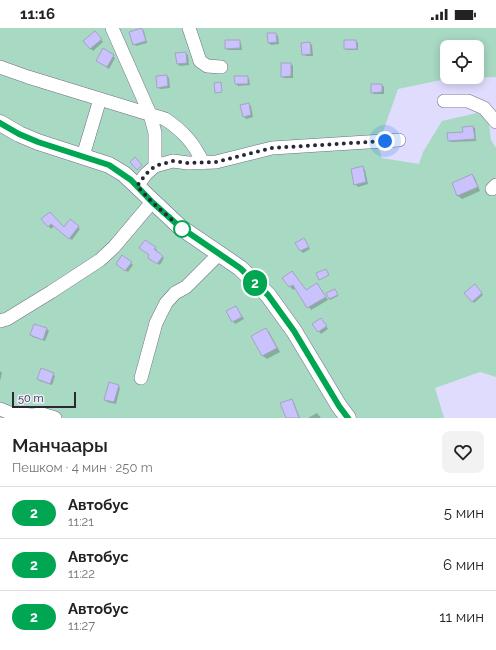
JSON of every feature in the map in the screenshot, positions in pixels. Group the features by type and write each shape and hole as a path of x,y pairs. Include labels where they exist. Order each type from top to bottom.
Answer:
{"main road":[{"path":"0,123 19,134 38,142 109,165 124,174 180,227 240,268 268,295 294,331 339,406 348,418"}],"street":[{"path":"112,28 150,114 156,142 155,166"},
{"path":"189,28 200,61 207,66 221,67"},
{"path":"0,67 165,119 186,135 198,151 203,163"},
{"path":"83,156 100,99"},
{"path":"444,101 468,101 484,108 496,122"},
{"path":"137,186 146,174 155,166 173,161 203,163 225,160 272,148 399,140"},
{"path":"0,321 7,319 100,260 114,247 152,202"},
{"path":"141,378 156,323 166,304 175,293 186,287 219,254"},
{"path":"0,410 31,416 42,414 55,418"}],"green space":[{"path":"0,28 496,28 496,77 484,77 484,40 440,40 440,80 398,89 378,146 382,158 419,164 423,152 442,121 477,113 488,117 491,140 496,148 496,377 480,372 435,388 444,418 0,418"}],"building":[{"path":"142,28 146,41 133,45 129,32"},
{"path":"95,31 102,39 90,49 83,41"},
{"path":"267,33 276,33 277,42 268,43"},
{"path":"225,40 240,40 240,48 225,49"},
{"path":"344,40 356,40 357,49 344,49"},
{"path":"310,42 311,54 302,55 301,43"},
{"path":"103,48 114,55 107,67 96,61"},
{"path":"186,52 187,63 177,64 175,53"},
{"path":"281,63 291,63 291,76 281,77"},
{"path":"167,75 168,86 157,88 156,76"},
{"path":"234,76 248,76 248,84 235,84"},
{"path":"221,82 222,92 215,93 214,83"},
{"path":"371,84 382,84 382,92 371,93"},
{"path":"249,103 251,115 243,117 240,105"},
{"path":"473,126 475,139 448,141 447,133 463,132 462,127"},
{"path":"135,157 142,165 137,170 130,162"},
{"path":"363,166 366,182 354,185 351,169"},
{"path":"472,174 478,187 457,196 452,183"},
{"path":"50,212 64,227 70,219 79,226 69,239 51,224 48,227 41,219"},
{"path":"304,238 309,247 300,251 295,243"},
{"path":"145,240 156,247 154,249 163,256 157,264 148,258 149,255 139,248"},
{"path":"122,255 132,262 125,271 116,264"},
{"path":"326,269 329,275 319,280 316,273"},
{"path":"292,271 306,290 317,283 326,297 307,308 293,285 289,287 282,278"},
{"path":"475,284 482,293 472,302 464,293"},
{"path":"335,289 338,295 329,299 326,293"},
{"path":"236,306 242,317 232,322 226,311"},
{"path":"321,318 327,326 318,332 312,324"},
{"path":"34,324 47,328 43,340 30,335"},
{"path":"266,328 277,348 262,356 251,336"},
{"path":"41,368 54,373 50,384 37,379"},
{"path":"109,382 119,385 114,402 104,400"},
{"path":"292,399 299,418 286,418 280,403"}],"bus line":[{"name":"2","path":"0,123 19,134 38,142 109,165 124,174 180,227 240,268 268,295 294,331 339,406 348,418"}],"route":[{"path":"182,229 152,202 137,186 146,174 155,166 173,161 188,163 216,162 272,148 385,141"}]}
